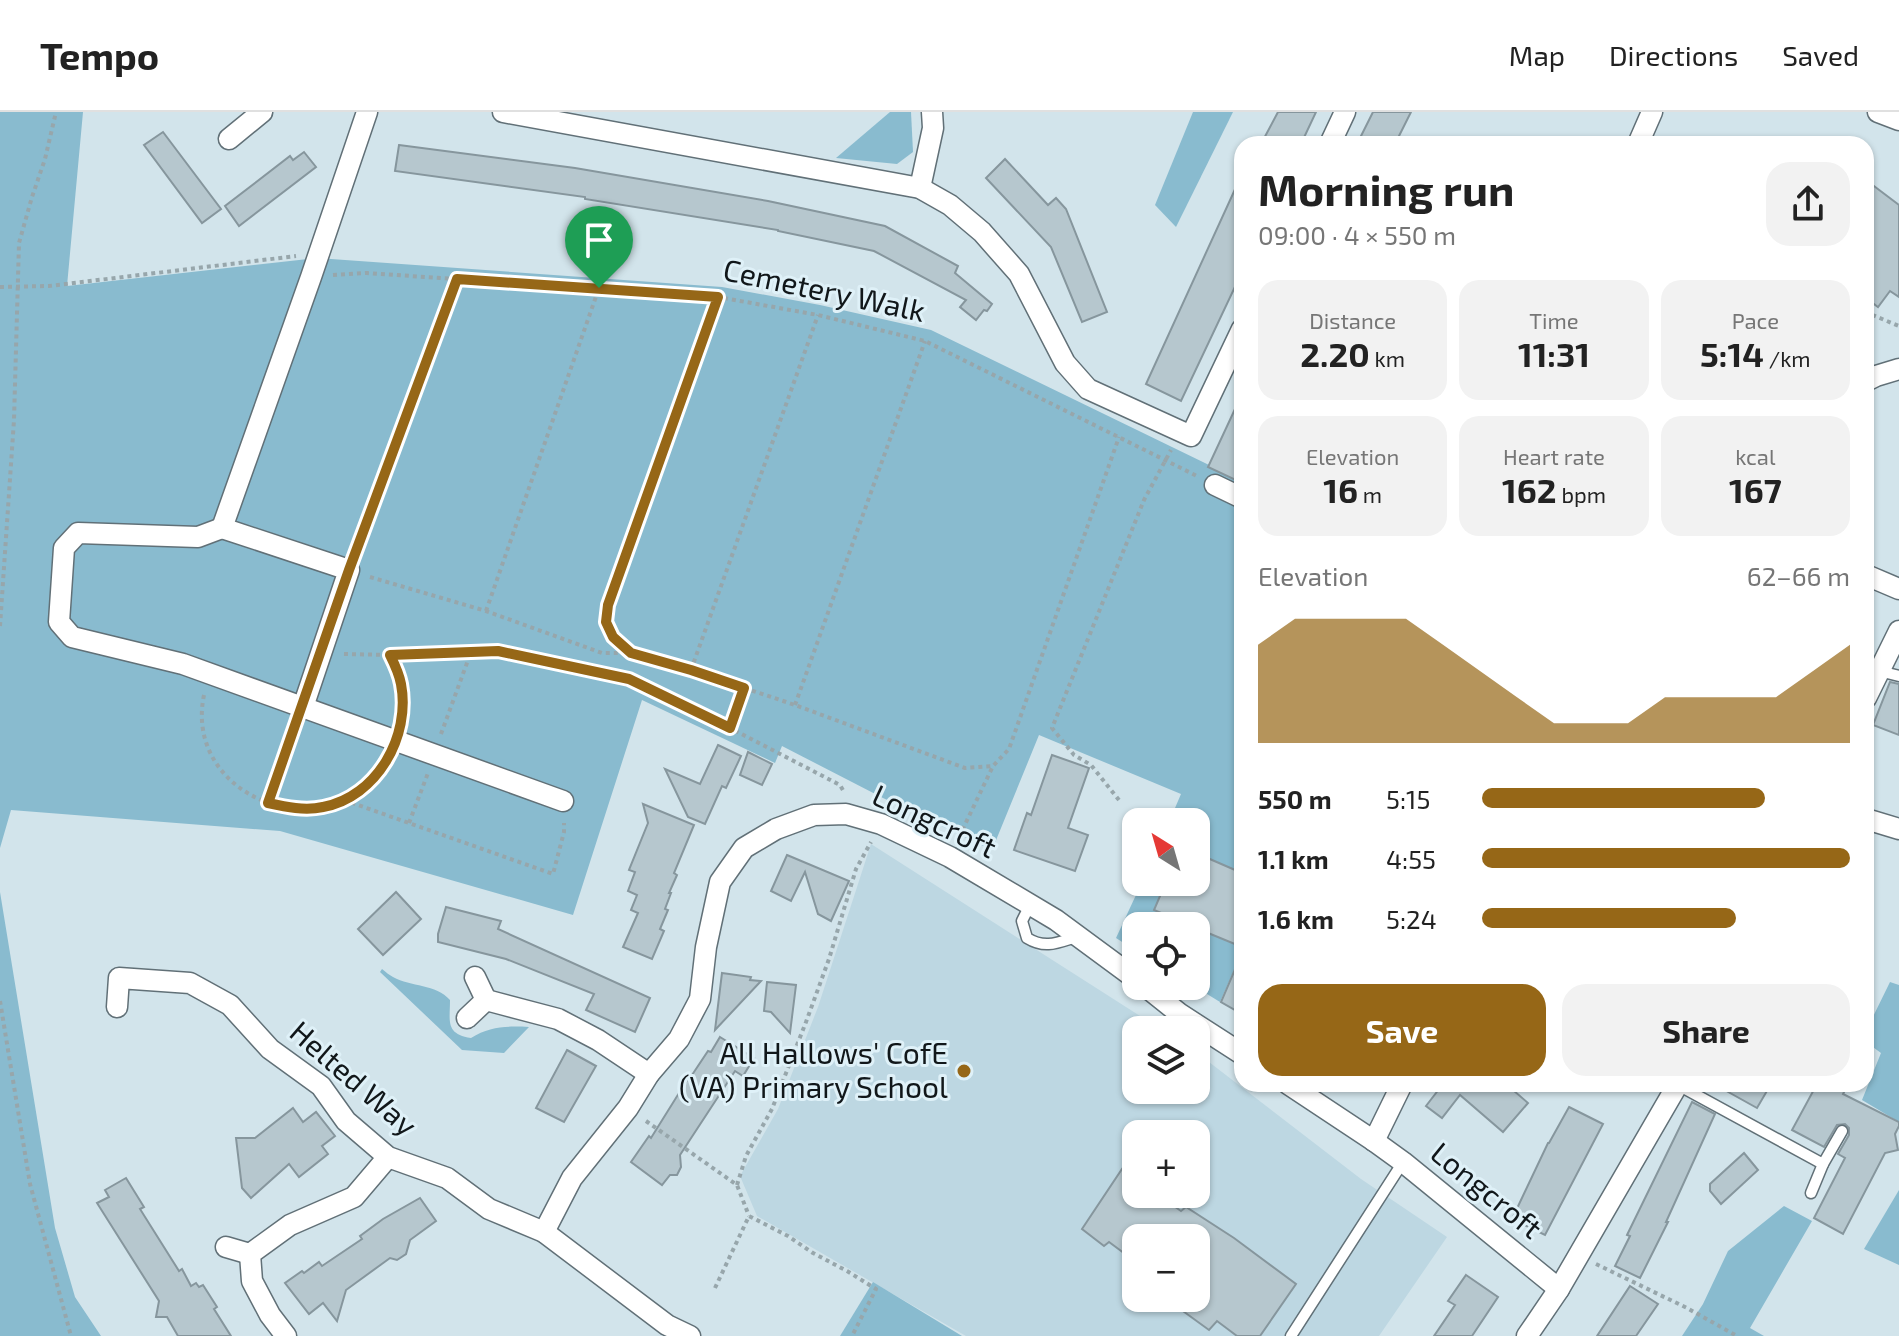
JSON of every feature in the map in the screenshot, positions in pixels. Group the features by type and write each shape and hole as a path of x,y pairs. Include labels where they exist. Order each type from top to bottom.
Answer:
{"street":[{"path":"229,139 262,112"},
{"path":"222,528 367,112"},
{"path":"503,112 920,188 950,205 982,232 1019,274 1065,363 1088,389 1185,433 1234,344"},
{"path":"920,188 933,128 932,112"},
{"path":"1334,136 1345,112"},
{"path":"1642,136 1652,112"},
{"path":"1878,112 1899,120"},
{"path":"1874,377 1899,369"},
{"path":"1215,485 1234,494"},
{"path":"303,707 349,570 222,528 198,537 78,533 64,548 59,622 72,637 183,664 563,801"},
{"path":"1874,578 1899,589"},
{"path":"1874,690 1889,674 1899,631"},
{"name":"Longcroft","path":"544,1232 572,1178 628,1108 649,1074 679,1039 700,999 706,947 720,882 744,848 776,829 814,815 846,814 881,824 950,857 1030,905 1122,969"},
{"path":"1874,821 1899,829"},
{"path":"475,977 486,1000 558,1019 598,1040 649,1074"},
{"name":"Helted Way","path":"117,1007 119,978 190,983 230,1005 270,1049 321,1086 346,1121 388,1157 447,1178 489,1209 544,1232 667,1325 690,1336"},
{"path":"467,1018 486,1000"},
{"path":"1162,1000 1234,1049"},
{"name":"Longcroft","path":"1300,1092 1403,1162 1559,1289"},
{"path":"1374,1141 1398,1092"},
{"path":"1529,1335 1579,1256 1673,1092"},
{"path":"250,1254 290,1225 354,1197 388,1157"},
{"path":"226,1247 250,1254"},
{"path":"250,1254 252,1281 270,1315 286,1336"}],"lane":[{"path":"1030,905 1022,921 1027,938 1038,945 1078,936"},
{"path":"1692,1092 1823,1164"},
{"path":"1811,1193 1842,1131"},
{"path":"1291,1336 1403,1162"}],"path":[{"path":"0,626 14,420 19,243 56,112"},
{"path":"0,287 49,286 318,255"},
{"name":"Cemetery Walk","path":"311,277 367,273 599,288 718,297 818,315 925,341 1215,485"},
{"path":"457,279 349,570 486,611 602,653 631,653 691,670 965,768 993,766"},
{"path":"486,611 599,288"},
{"path":"631,653 613,637 606,622 608,605 718,297"},
{"path":"691,670 818,315"},
{"path":"1874,316 1899,326"},
{"path":"795,705 925,341"},
{"path":"1119,800 1091,765 1074,755 1052,728 1144,500 1185,433"},
{"path":"959,835 993,766 1009,749 1119,437"},
{"path":"321,653 390,655 498,651 629,679 840,785 846,797 846,814"},
{"path":"461,681 471,652"},
{"path":"210,674 203,700 203,723 217,763 233,783 268,803 306,809 326,807 362,789 379,774 389,757 401,719 403,700 398,671 390,655"},
{"path":"730,728 744,688"},
{"path":"268,803 303,707"},
{"path":"344,800 553,874 564,832 563,801"},
{"path":"737,1185 746,1156 772,1109 806,1022 856,869 881,824"},
{"path":"0,1001 30,1184 71,1336"},
{"path":"628,1108 737,1185 749,1216 876,1289 852,1336"},
{"path":"715,1288 749,1216"},
{"path":"1579,1256 1737,1336"}],"shaded area":[{"path":"0,112 83,112 67,286 317,258 722,287 931,330 1234,477 1234,970 1220,1002 1210,996 1210,912 1128,912 1136,896 1210,896 1210,808 1175,808 1181,794 1039,735 992,850 782,746 775,763 642,700 573,915 280,831 11,810 0,848"},
{"path":"890,112 911,112 913,152 897,164 836,158"},
{"path":"1193,112 1233,112 1176,227 1155,205"},
{"name":"All Hallows' CofE (VA) Primary School","path":"871,844 1140,1016 1122,1016 1122,1104 1210,1104 1210,1063 1234,1081 1234,1092 1248,1092 1361,1179 1447,1237 1379,1336 966,1336 757,1216 740,1176 778,1109 818,1007"},
{"path":"0,892 55,1228 75,1297 101,1336 0,1336"},
{"path":"1122,925 1122,942 1116,938"},
{"path":"382,969 400,980 431,988 444,995 450,1000 453,1030 463,1036 471,1038 499,1028 529,1027 504,1053 462,1050 380,972"},
{"path":"1890,982 1899,985 1899,1122 1862,1100 1865,1092 1874,1092 1874,1070 1881,1053 1874,1048 1874,1015"},
{"path":"1899,1190 1899,1265 1864,1249"},
{"path":"1784,1206 1812,1221 1750,1328 1764,1336 1682,1336 1703,1304 1728,1251"},
{"path":"873,1282 962,1336 840,1336"}],"building":[{"path":"1278,112 1316,112 1305,136 1265,136"},
{"path":"1373,112 1411,112 1399,136 1361,136"},
{"path":"163,132 221,209 202,223 144,145"},
{"path":"399,145 575,168 768,201 885,226 958,266 955,273 992,304 976,320 960,307 966,300 874,251 778,230 585,197 395,171"},
{"path":"304,152 316,167 239,226 225,206 290,156 293,160"},
{"path":"1005,159 1048,205 1056,198 1066,209 1107,312 1082,322 1051,247 986,178"},
{"path":"1874,186 1899,205 1899,297 1890,291 1878,307 1874,304"},
{"path":"1234,192 1234,289 1181,401 1146,384"},
{"path":"1234,411 1234,479 1208,467"},
{"path":"1890,682 1899,684 1899,735 1874,725"},
{"path":"718,745 741,756 726,788 722,786 705,824 688,817 665,769 700,784"},
{"path":"748,752 772,764 762,785 740,775"},
{"path":"1052,755 1089,768 1068,828 1088,835 1075,871 1014,850 1027,813 1031,815"},
{"path":"643,804 694,825 674,873 677,875 660,929 664,931 652,959 623,947 638,913 631,910 637,895 628,891 635,872 629,870 648,823"},
{"path":"787,855 849,881 831,921 818,914 805,872 791,901 771,891"},
{"path":"1210,859 1234,870 1234,944 1210,934 1210,912 1154,910 1160,896 1210,896"},
{"path":"396,892 421,919 383,955 358,929"},
{"path":"446,907 501,921 498,929 650,998 635,1032 586,1010 594,994 506,959 438,942"},
{"path":"1234,972 1234,1009 1221,1002"},
{"path":"722,973 761,981 715,1030"},
{"path":"767,982 796,985 790,1033 771,1012 764,1011"},
{"path":"720,1037 754,1058 743,1076 735,1071 680,1155 681,1167 677,1175 670,1175 662,1185 631,1162"},
{"path":"567,1050 596,1066 564,1122 536,1108"},
{"path":"1437,1092 1515,1092 1528,1103 1503,1132 1460,1095 1442,1118 1426,1106"},
{"path":"1728,1092 1766,1092 1757,1108"},
{"path":"1813,1092 1844,1092 1899,1122 1895,1134 1898,1150 1885,1153 1843,1234 1814,1218 1845,1158 1838,1154 1849,1135 1849,1128 1845,1124 1837,1125 1824,1147 1792,1130"},
{"path":"1692,1102 1715,1114 1640,1278 1615,1266"},
{"path":"1569,1107 1603,1124 1545,1235 1512,1219"},
{"path":"293,1108 303,1122 316,1112 335,1136 322,1146 328,1154 299,1177 289,1164 251,1198 242,1188 236,1138 255,1138"},
{"path":"1744,1153 1758,1170 1721,1204 1710,1191 1710,1184"},
{"path":"1122,1169 1122,1208 1177,1208 1181,1211 1188,1208 1296,1284 1260,1336 1237,1336 1217,1321 1209,1330 1184,1312 1210,1312 1210,1224 1122,1224 1122,1252 1109,1242 1104,1246 1082,1229"},
{"path":"126,1178 144,1207 140,1209 179,1271 182,1269 191,1286 196,1283 199,1287 203,1285 231,1336 178,1336 167,1317 156,1317 159,1301 97,1203 109,1197 105,1190"},
{"path":"420,1198 436,1221 410,1240 406,1254 397,1260 390,1258 346,1290 337,1321 323,1303 309,1314 285,1283 319,1262 322,1266 362,1239 360,1236 383,1219"},
{"path":"1466,1275 1498,1297 1472,1336 1434,1336 1455,1305 1448,1301"},
{"path":"1630,1286 1658,1304 1636,1336 1597,1336"}],"place":[{"name":"All Hallows' CofE (VA) Primary School","path":"964,1071"}],"route":[{"path":"457,279 599,288 718,297 608,605 606,622 613,637 631,653 744,688 730,728 629,679 498,651 390,655 398,671 403,700 395,741 379,774 362,789 326,807 306,809 268,803 349,570 457,279"}]}
